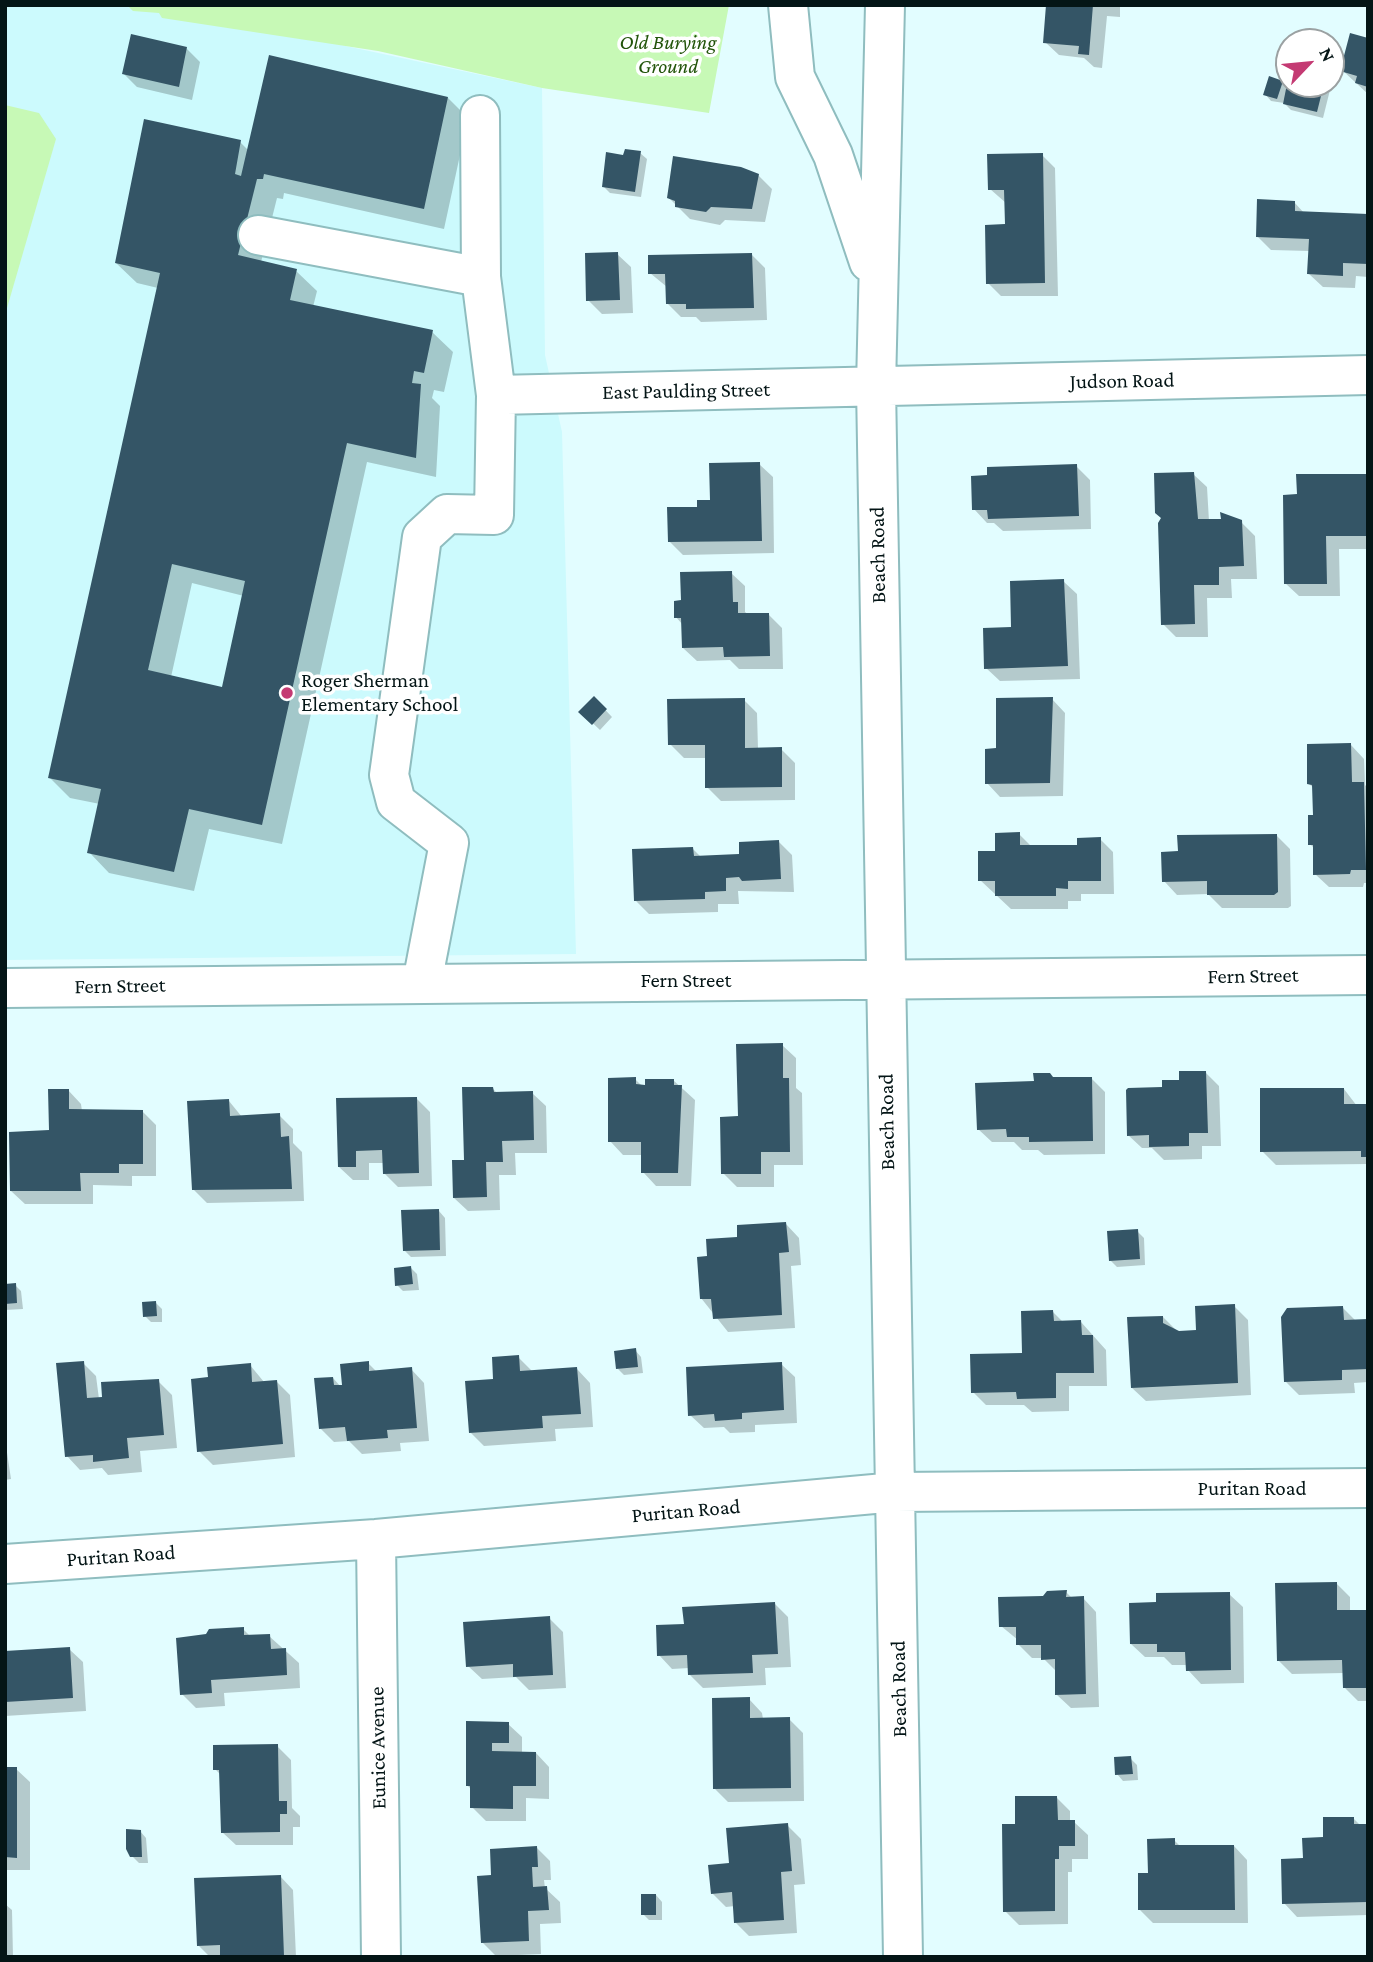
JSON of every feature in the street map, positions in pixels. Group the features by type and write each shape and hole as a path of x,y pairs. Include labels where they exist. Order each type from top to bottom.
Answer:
{"street":[{"name":"Beach Road","path":"788,5 795,78 833,155 878,288"},
{"name":"Beach Road","path":"885,5 876,386 884,980 903,1957"},
{"path":"422,983 449,843 396,802 389,775 422,537 447,514 494,515 496,395 481,277 480,115"},
{"path":"258,235 481,277"},
{"name":"Judson Road","path":"876,386 1368,375"},
{"name":"East Paulding Street","path":"496,395 876,386"},
{"name":"Fern Street","path":"5,988 1368,975"},
{"name":"Puritan Road","path":"5,1564 376,1539 896,1492 1368,1488"},
{"name":"Eunice Avenue","path":"376,1539 381,1957"}],"shaded area":[{"name":"Roger Sherman Elementary School","path":"5,5 154,5 542,88 545,355 562,432 576,954 5,960"}],"green space":[{"name":"Old Burying Ground","path":"127,5 729,5 709,113 542,88 378,51 162,18 159,13 133,11"},
{"path":"5,105 39,113 56,139 5,315"}],"building":[{"path":"1046,5 1093,5 1089,55 1078,54 1079,46 1043,43"},
{"path":"1350,33 1368,38 1368,87 1355,83 1357,76 1345,72 1345,52"},
{"path":"131,34 187,47 179,87 122,74"},
{"path":"269,55 448,97 424,209 264,174 263,179 257,179 238,255 297,269 290,300 433,330 424,373 414,371 412,383 421,384 416,458 347,443 262,825 189,809 174,872 87,853 101,789 48,778 160,273 115,263 144,119 241,140 235,174 241,176","holes":["172,564 245,581 222,687 148,670"]},
{"path":"1269,76 1275,78 1277,99 1263,95"},
{"path":"1284,98 1320,98 1317,112 1283,104"},
{"path":"625,149 641,151 635,192 602,187 606,152 623,155"},
{"path":"1043,153 1045,283 986,284 985,225 1005,224 1004,190 988,190 987,154"},
{"path":"673,156 741,167 759,174 752,209 711,207 706,212 675,207 675,201 667,198"},
{"path":"1257,199 1295,201 1295,211 1368,214 1368,264 1343,263 1343,276 1307,274 1309,239 1256,237"},
{"path":"618,252 620,300 586,301 585,253"},
{"path":"752,253 754,308 686,309 686,304 666,304 665,274 648,274 648,255"},
{"path":"760,462 762,541 668,542 667,507 697,507 697,500 710,500 709,463"},
{"path":"1077,464 1079,516 988,519 987,510 972,510 971,476 987,475 987,467"},
{"path":"1194,472 1198,519 1221,519 1220,512 1242,520 1244,566 1219,567 1219,585 1194,585 1195,624 1161,625 1158,523 1161,518 1155,513 1154,473"},
{"path":"1296,474 1368,474 1368,536 1326,536 1327,584 1284,584 1283,495 1297,494"},
{"path":"732,571 733,602 738,602 738,613 769,613 770,656 724,657 723,647 682,648 681,618 674,618 674,601 681,600 680,572"},
{"path":"1064,579 1068,666 984,669 983,628 1011,627 1010,581"},
{"path":"594,696 607,709 592,725 578,712"},
{"path":"1053,697 1050,783 985,784 985,749 996,748 996,698"},
{"path":"745,698 745,748 782,747 782,787 705,788 705,745 668,745 667,699"},
{"path":"1351,743 1352,782 1364,782 1366,870 1351,870 1350,874 1313,875 1313,845 1308,845 1308,815 1313,815 1312,785 1307,784 1307,744"},
{"path":"1020,832 1020,845 1077,845 1077,838 1101,837 1101,881 1068,881 1068,889 1056,888 1056,896 995,896 995,881 978,881 978,851 995,851 995,833"},
{"path":"1277,834 1278,892 1274,895 1207,895 1207,881 1162,882 1161,852 1178,851 1177,835"},
{"path":"779,840 781,879 742,881 739,877 726,878 726,891 705,892 705,899 634,901 632,849 693,847 694,856 739,854 739,842"},
{"path":"783,1043 783,1078 789,1078 790,1152 761,1152 761,1174 721,1174 720,1117 738,1116 736,1044"},
{"path":"1179,1071 1206,1071 1208,1133 1189,1133 1189,1146 1149,1147 1149,1135 1127,1136 1126,1090 1162,1087 1162,1080 1179,1080"},
{"path":"1033,1073 1050,1073 1053,1077 1092,1077 1093,1141 1029,1142 1029,1137 1007,1137 1006,1129 977,1130 975,1083 1034,1081"},
{"path":"636,1077 636,1084 645,1085 645,1079 674,1079 674,1085 682,1085 678,1173 641,1173 641,1142 608,1142 608,1078"},
{"path":"462,1087 493,1087 494,1092 533,1091 534,1140 502,1141 503,1162 486,1162 487,1197 453,1198 452,1160 464,1160"},
{"path":"1260,1088 1344,1088 1344,1104 1368,1104 1368,1157 1361,1157 1361,1151 1260,1152"},
{"path":"48,1089 69,1089 69,1109 143,1110 143,1164 119,1164 119,1173 80,1173 81,1191 10,1191 9,1132 49,1130"},
{"path":"417,1097 419,1173 383,1174 382,1150 356,1151 356,1167 338,1167 336,1098"},
{"path":"229,1099 230,1116 280,1113 281,1137 289,1136 292,1189 192,1190 187,1101"},
{"path":"439,1209 440,1250 403,1251 401,1210"},
{"path":"786,1222 789,1252 779,1253 782,1315 713,1319 711,1299 700,1299 697,1257 707,1256 706,1239 737,1237 737,1225"},
{"path":"1138,1229 1140,1259 1109,1261 1107,1231"},
{"path":"411,1266 413,1284 395,1286 394,1268"},
{"path":"16,1283 17,1303 5,1304 5,1284"},
{"path":"156,1301 157,1316 143,1317 142,1302"},
{"path":"1235,1304 1238,1383 1131,1388 1127,1317 1163,1316 1163,1323 1179,1331 1196,1330 1195,1306"},
{"path":"1343,1306 1344,1320 1368,1319 1368,1369 1342,1370 1342,1380 1284,1382 1281,1317 1287,1308"},
{"path":"1053,1310 1054,1321 1081,1320 1082,1335 1093,1335 1094,1373 1056,1373 1056,1398 1017,1399 1016,1392 971,1393 970,1354 1022,1353 1021,1311"},
{"path":"636,1348 638,1367 616,1369 614,1351"},
{"path":"519,1355 520,1371 577,1367 581,1414 542,1416 543,1428 469,1433 465,1381 493,1379 492,1357"},
{"path":"84,1361 87,1398 102,1397 101,1382 159,1379 164,1435 127,1438 129,1458 93,1462 93,1455 65,1457 56,1363"},
{"path":"369,1361 369,1371 412,1367 417,1428 387,1430 388,1438 347,1441 345,1427 319,1429 314,1378 333,1377 334,1385 342,1385 340,1364"},
{"path":"782,1362 784,1410 742,1413 742,1419 715,1421 714,1414 688,1416 686,1367"},
{"path":"251,1363 252,1382 277,1380 283,1444 197,1452 191,1379 208,1377 207,1367"},
{"path":"1337,1582 1337,1610 1368,1610 1368,1688 1343,1688 1342,1660 1277,1661 1275,1583"},
{"path":"1067,1590 1066,1597 1084,1596 1086,1694 1055,1695 1055,1659 1041,1660 1041,1645 1016,1645 1016,1627 999,1627 998,1597 1043,1596 1047,1591"},
{"path":"1230,1592 1231,1670 1186,1671 1185,1652 1157,1652 1157,1644 1130,1644 1129,1603 1156,1602 1156,1593"},
{"path":"775,1602 778,1654 752,1655 753,1673 688,1675 687,1655 657,1656 656,1625 684,1624 682,1607"},
{"path":"550,1616 553,1675 513,1677 513,1664 466,1667 463,1622"},
{"path":"244,1627 244,1635 270,1634 271,1649 286,1648 287,1675 211,1680 212,1693 180,1695 176,1638 206,1634 209,1629"},
{"path":"70,1647 73,1698 5,1702 5,1651"},
{"path":"750,1697 750,1718 790,1717 791,1788 713,1789 712,1698"},
{"path":"466,1721 509,1722 509,1743 492,1743 492,1751 536,1752 536,1786 513,1786 513,1809 470,1808 470,1786 466,1786"},
{"path":"278,1744 279,1801 287,1801 287,1814 280,1814 280,1832 221,1833 219,1770 213,1770 213,1745"},
{"path":"1131,1756 1133,1774 1115,1775 1114,1757"},
{"path":"5,1767 17,1767 17,1858 5,1857"},
{"path":"1015,1796 1057,1796 1058,1820 1075,1820 1075,1846 1059,1846 1059,1859 1055,1859 1055,1911 1003,1912 1002,1824 1015,1824"},
{"path":"1323,1817 1354,1817 1354,1824 1368,1824 1368,1902 1282,1904 1281,1859 1303,1858 1302,1838 1323,1837"},
{"path":"788,1823 792,1871 781,1872 784,1920 734,1923 732,1892 711,1894 708,1865 729,1863 726,1828"},
{"path":"126,1829 141,1830 142,1857 130,1857 126,1849"},
{"path":"1175,1838 1175,1845 1234,1845 1235,1910 1138,1910 1138,1873 1148,1873 1147,1839"},
{"path":"537,1846 538,1867 532,1867 533,1887 547,1886 549,1910 528,1911 529,1941 481,1943 477,1876 491,1875 490,1849"},
{"path":"281,1875 284,1956 220,1957 220,1945 197,1946 194,1878"},
{"path":"641,1894 656,1894 656,1915 641,1915"}],"place":[{"name":"Roger Sherman Elementary School","path":"287,693"}]}
